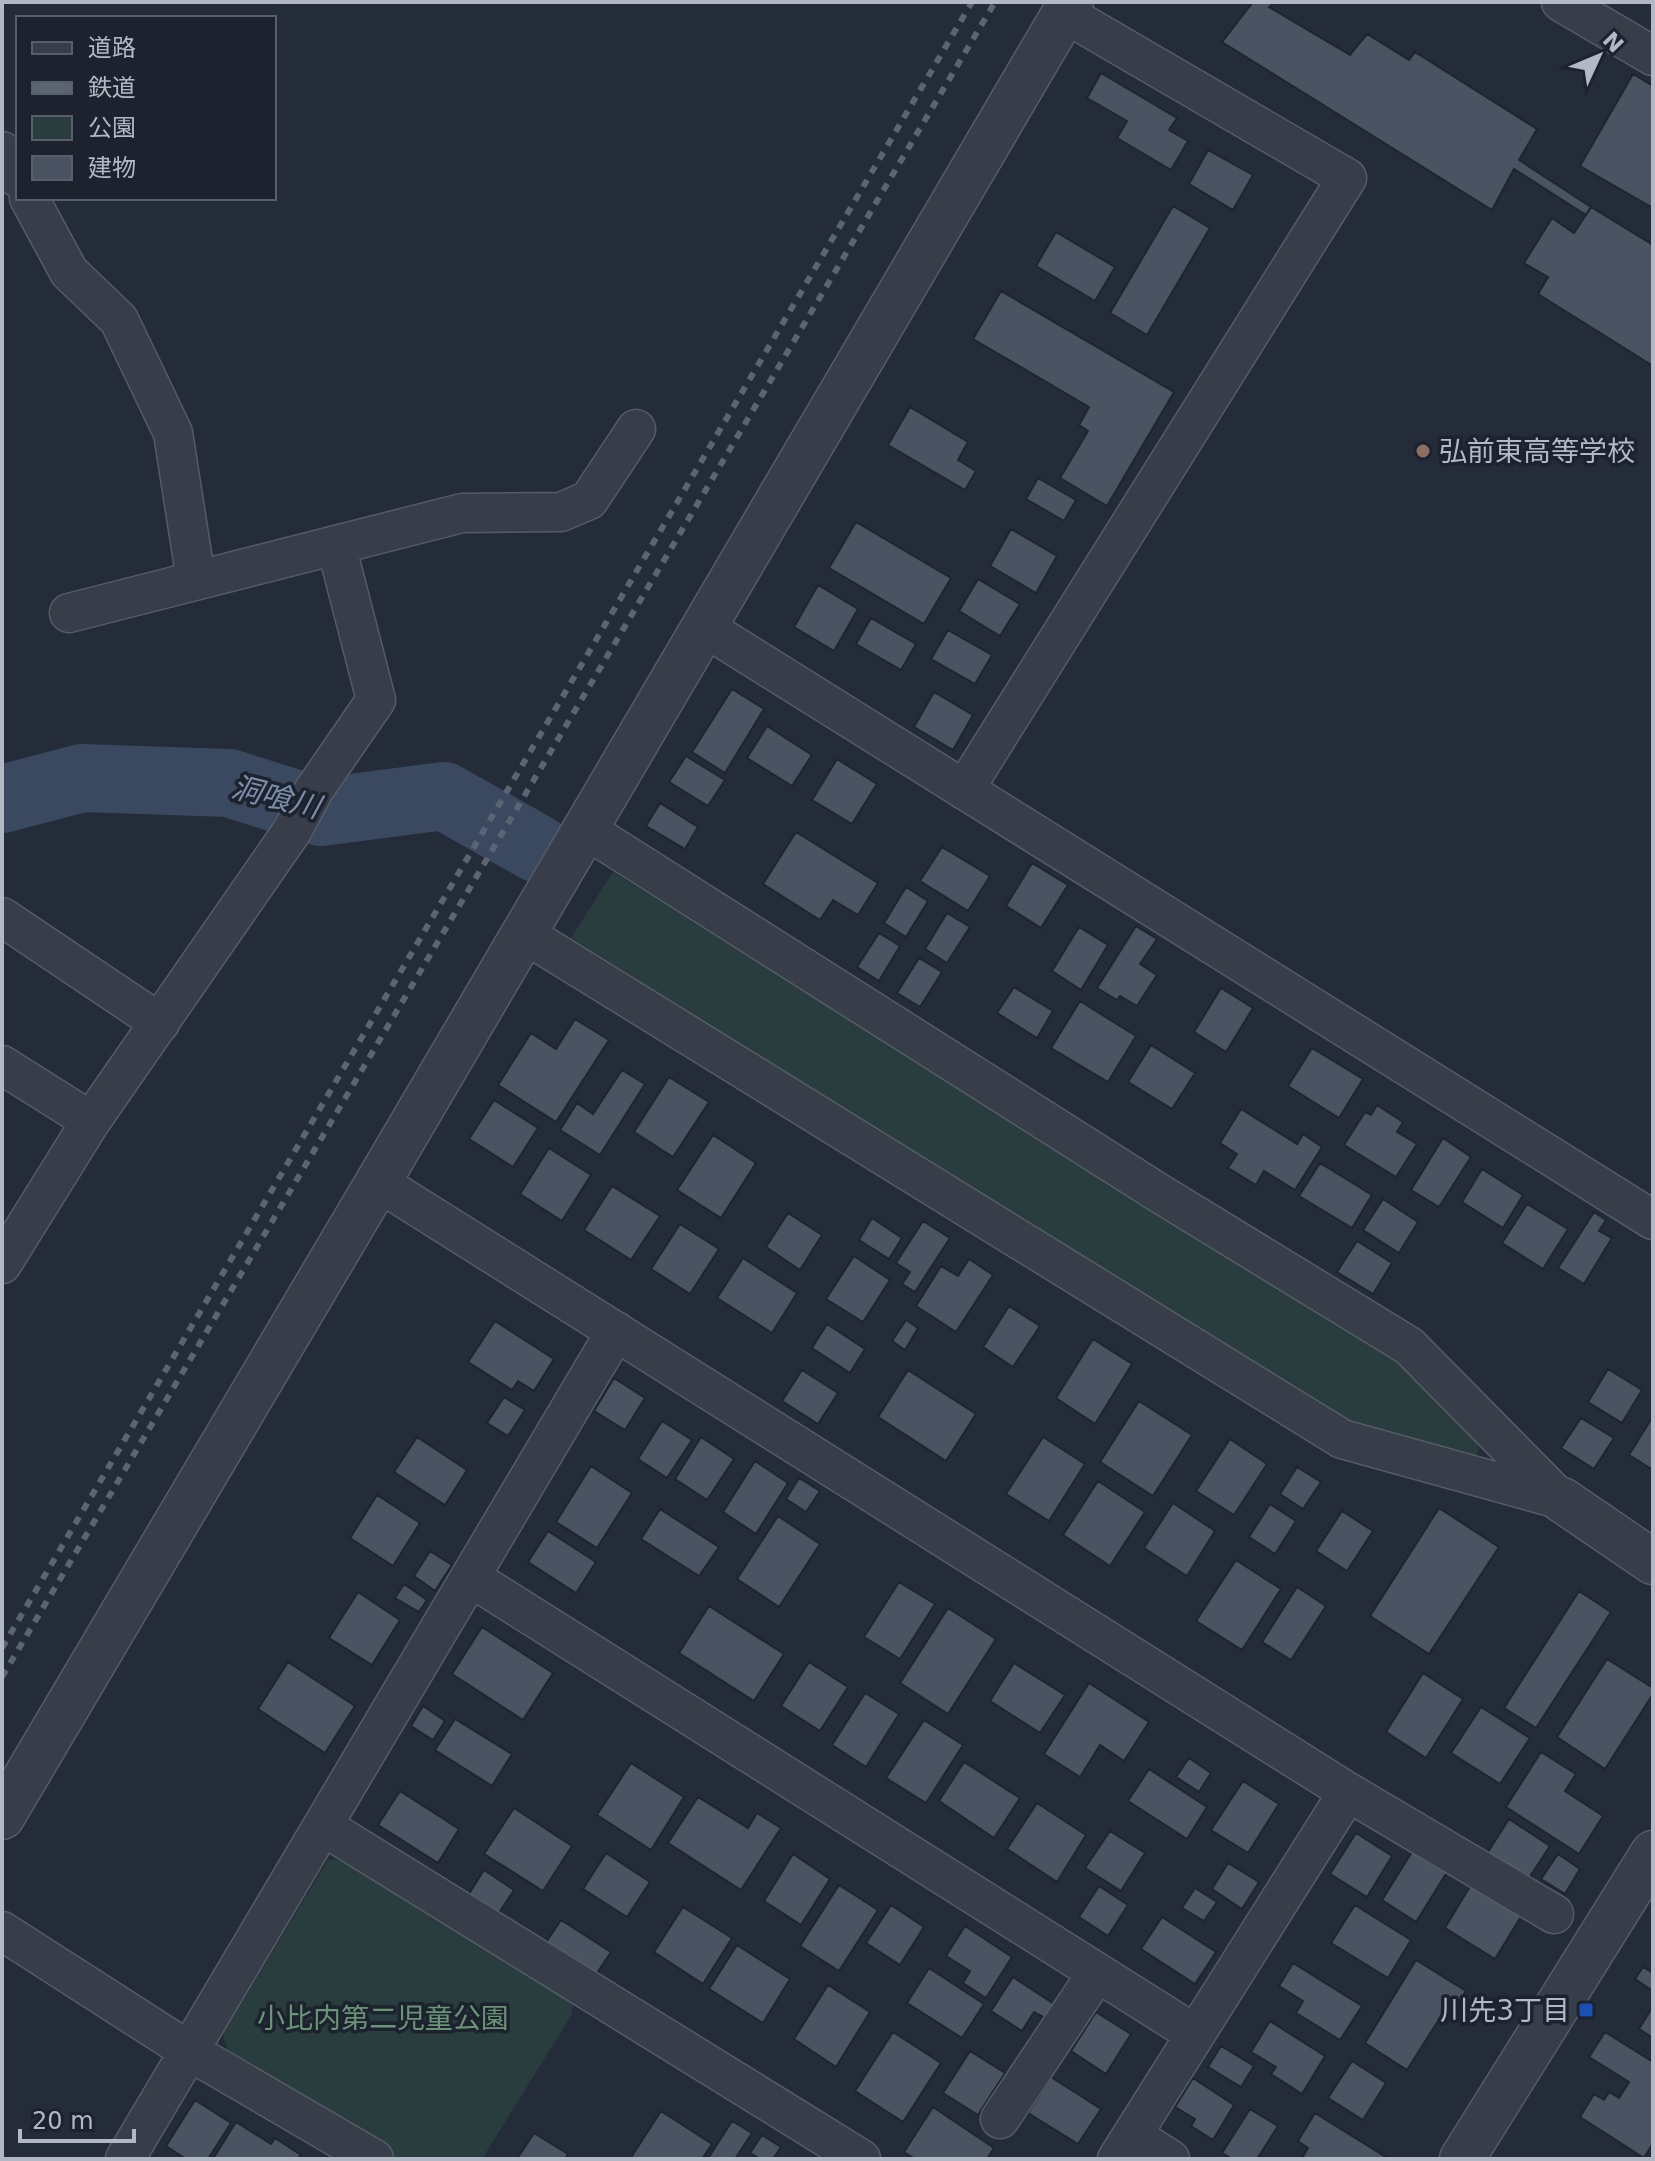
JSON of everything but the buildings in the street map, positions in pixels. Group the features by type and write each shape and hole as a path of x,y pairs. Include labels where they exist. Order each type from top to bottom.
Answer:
{"street":[{"path":"1561,2 1653,56"},
{"path":"2,1817 1068,8 1347,178 964,790"},
{"path":"2,151 16,175"},
{"path":"30,200 69,272 119,320 173,433 196,580"},
{"path":"69,613 462,513 561,512 589,500 636,429"},
{"path":"2,1264 91,1121 292,831 314,790 376,700 336,545"},
{"path":"704,627 1653,1220"},
{"path":"585,829 1159,1193 1409,1346 1562,1500 1653,1562"},
{"path":"2,917 160,1023"},
{"path":"523,933 1342,1439 1562,1500"},
{"path":"2,1065 91,1121"},
{"path":"378,1182 1348,1792 1554,1914"},
{"path":"125,2159 616,1331"},
{"path":"470,1577 1195,2034"},
{"path":"1170,2159 1125,2147 1348,1792"},
{"path":"323,1826 861,2159"},
{"path":"1462,2159 1653,1853"},
{"path":"2,1931 189,2051 374,2159"},
{"path":"1000,2119 1097,1973"}],"green space":[{"path":"613,872 1398,1362 1475,1441 1479,1449 1474,1462 1355,1431 571,938"},
{"name":"小比内第二児童公園","path":"344,1859 573,2004 571,2016 482,2159 394,2159 230,2058 223,2034 328,1860"}],"waterway":[{"name":"洞喰川","path":"2,799 82,778 229,783 321,812 444,796 538,849"}],"railway":[{"path":"2,1648 972,2"},
{"path":"2,1677 995,2"}],"place":[{"name":"弘前東高等学校","path":"1423,451"},
{"name":"川先3丁目","path":"1586,2010"}]}
